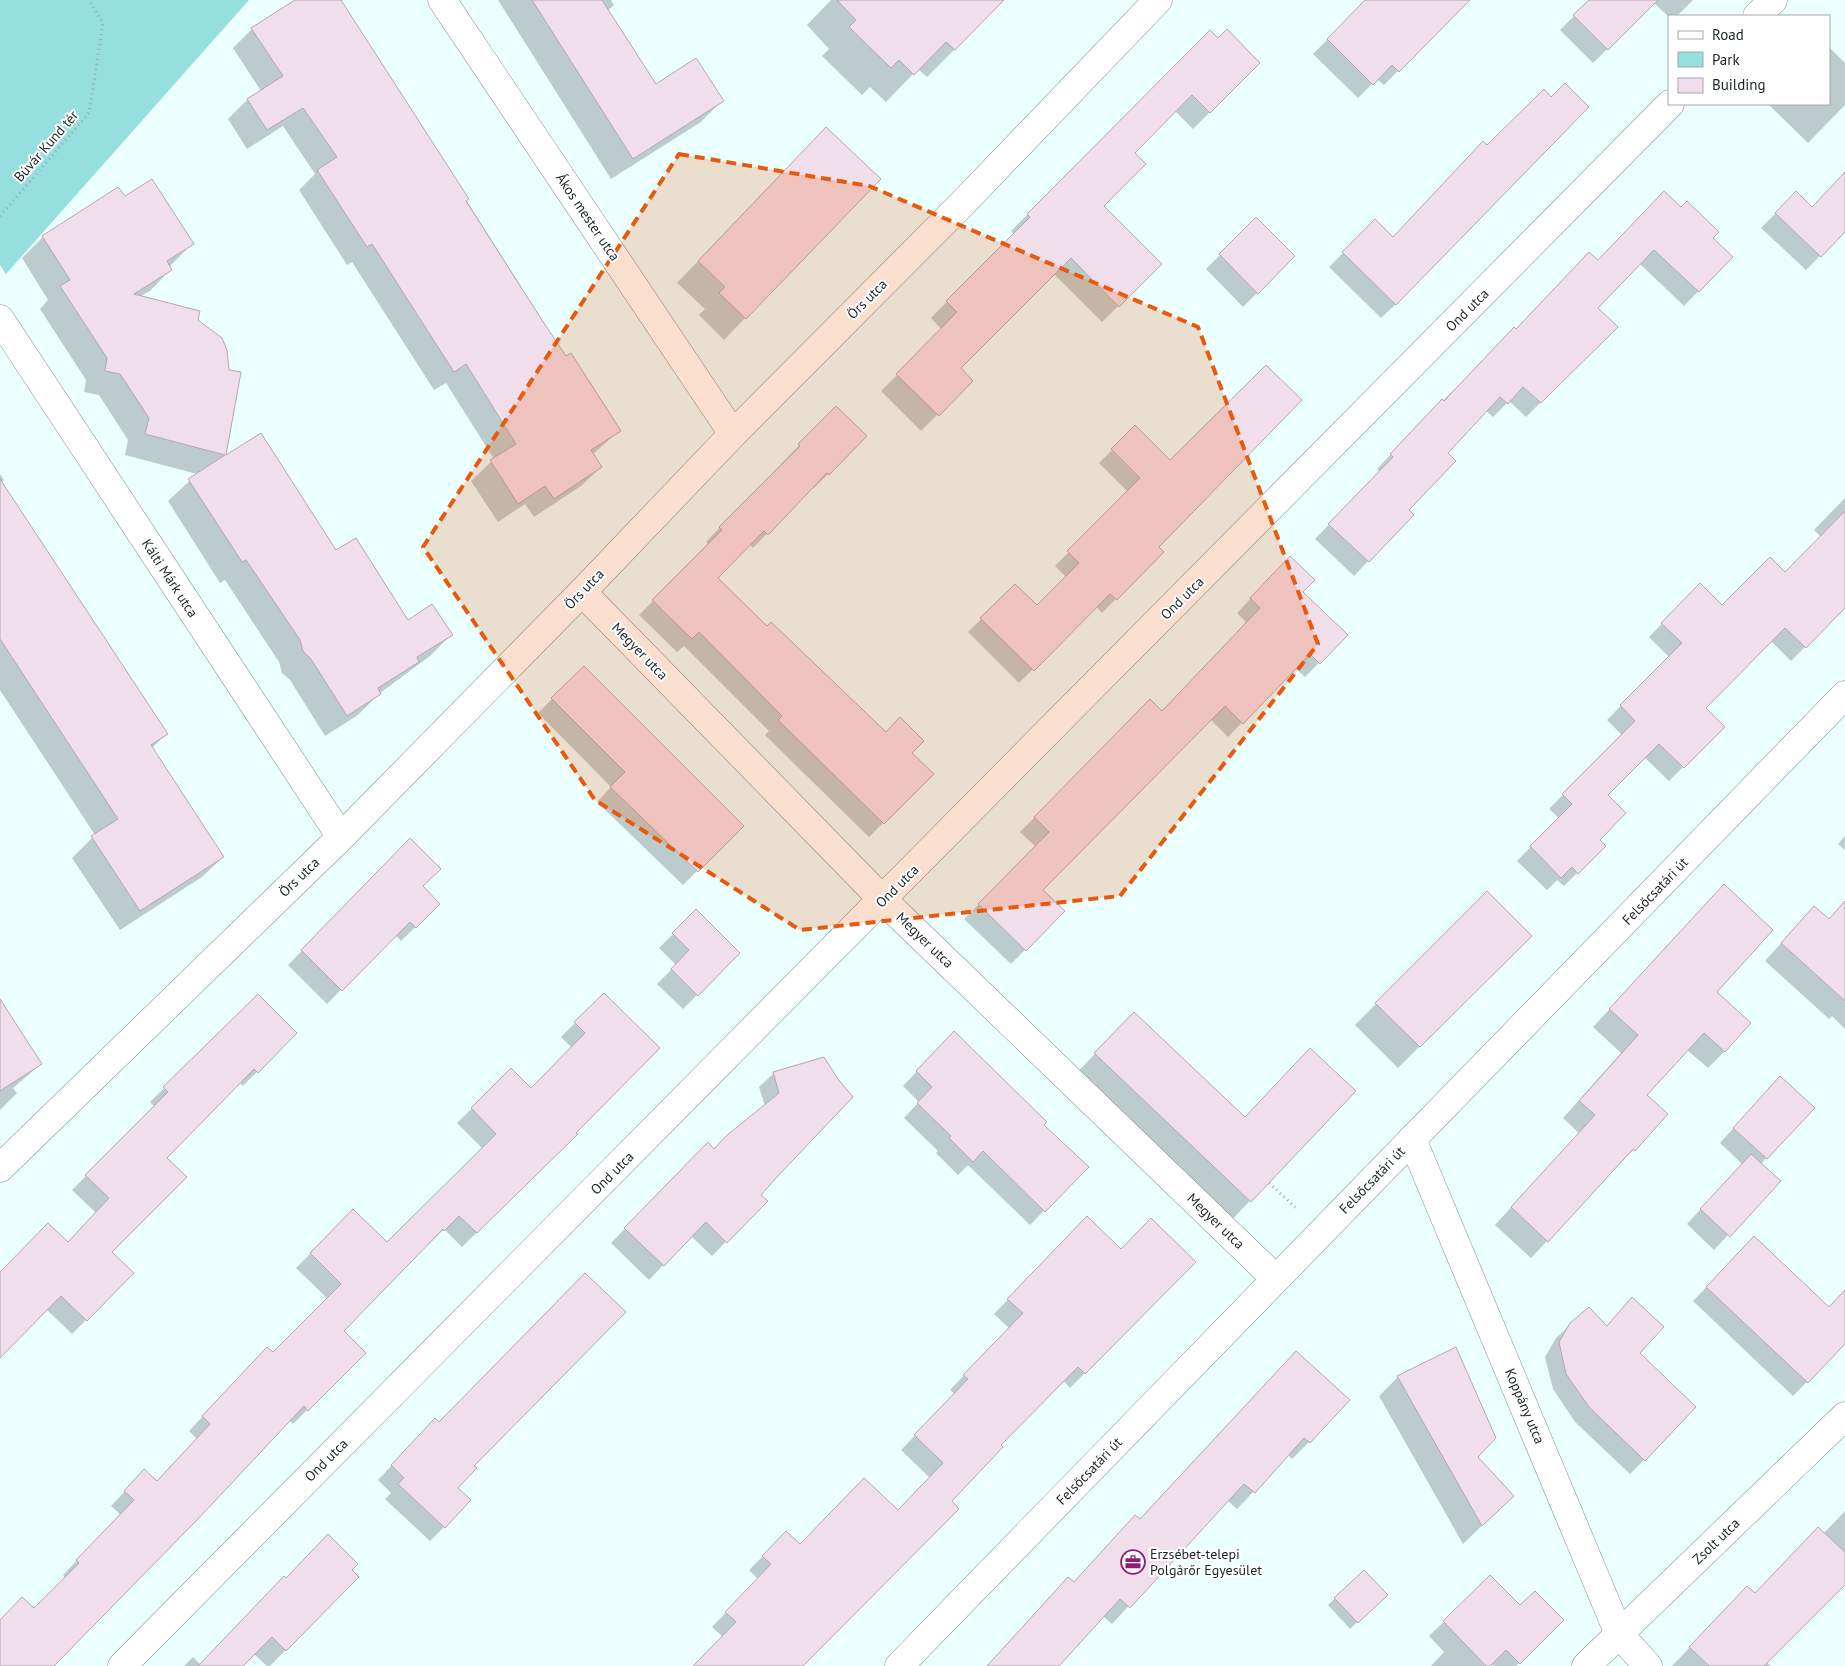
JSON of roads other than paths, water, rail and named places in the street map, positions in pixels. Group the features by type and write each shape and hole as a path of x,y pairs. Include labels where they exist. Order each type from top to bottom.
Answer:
{"street":[{"name":"Ákos mester utca","path":"442,0 734,434"},
{"name":"Örs utca","path":"0,1168 340,837 960,206 1158,0"},
{"path":"1758,15 1773,0"},
{"name":"Ond utca","path":"122,1666 884,900 1669,105"},
{"name":"Kálti Márk utca","path":"0,319 340,837"},
{"name":"Megyer utca","path":"582,592 884,900 1276,1279"},
{"name":"Felsőcsatári út","path":"899,1666 1845,695"},
{"name":"Koppány utca","path":"1412,1139 1619,1634 1648,1666"},
{"name":"Zsolt utca","path":"1586,1666 1845,1416"}],"place":[{"name":"Erzsébet-telepi Polgárőr Egyesület","path":"1133,1562"}]}
